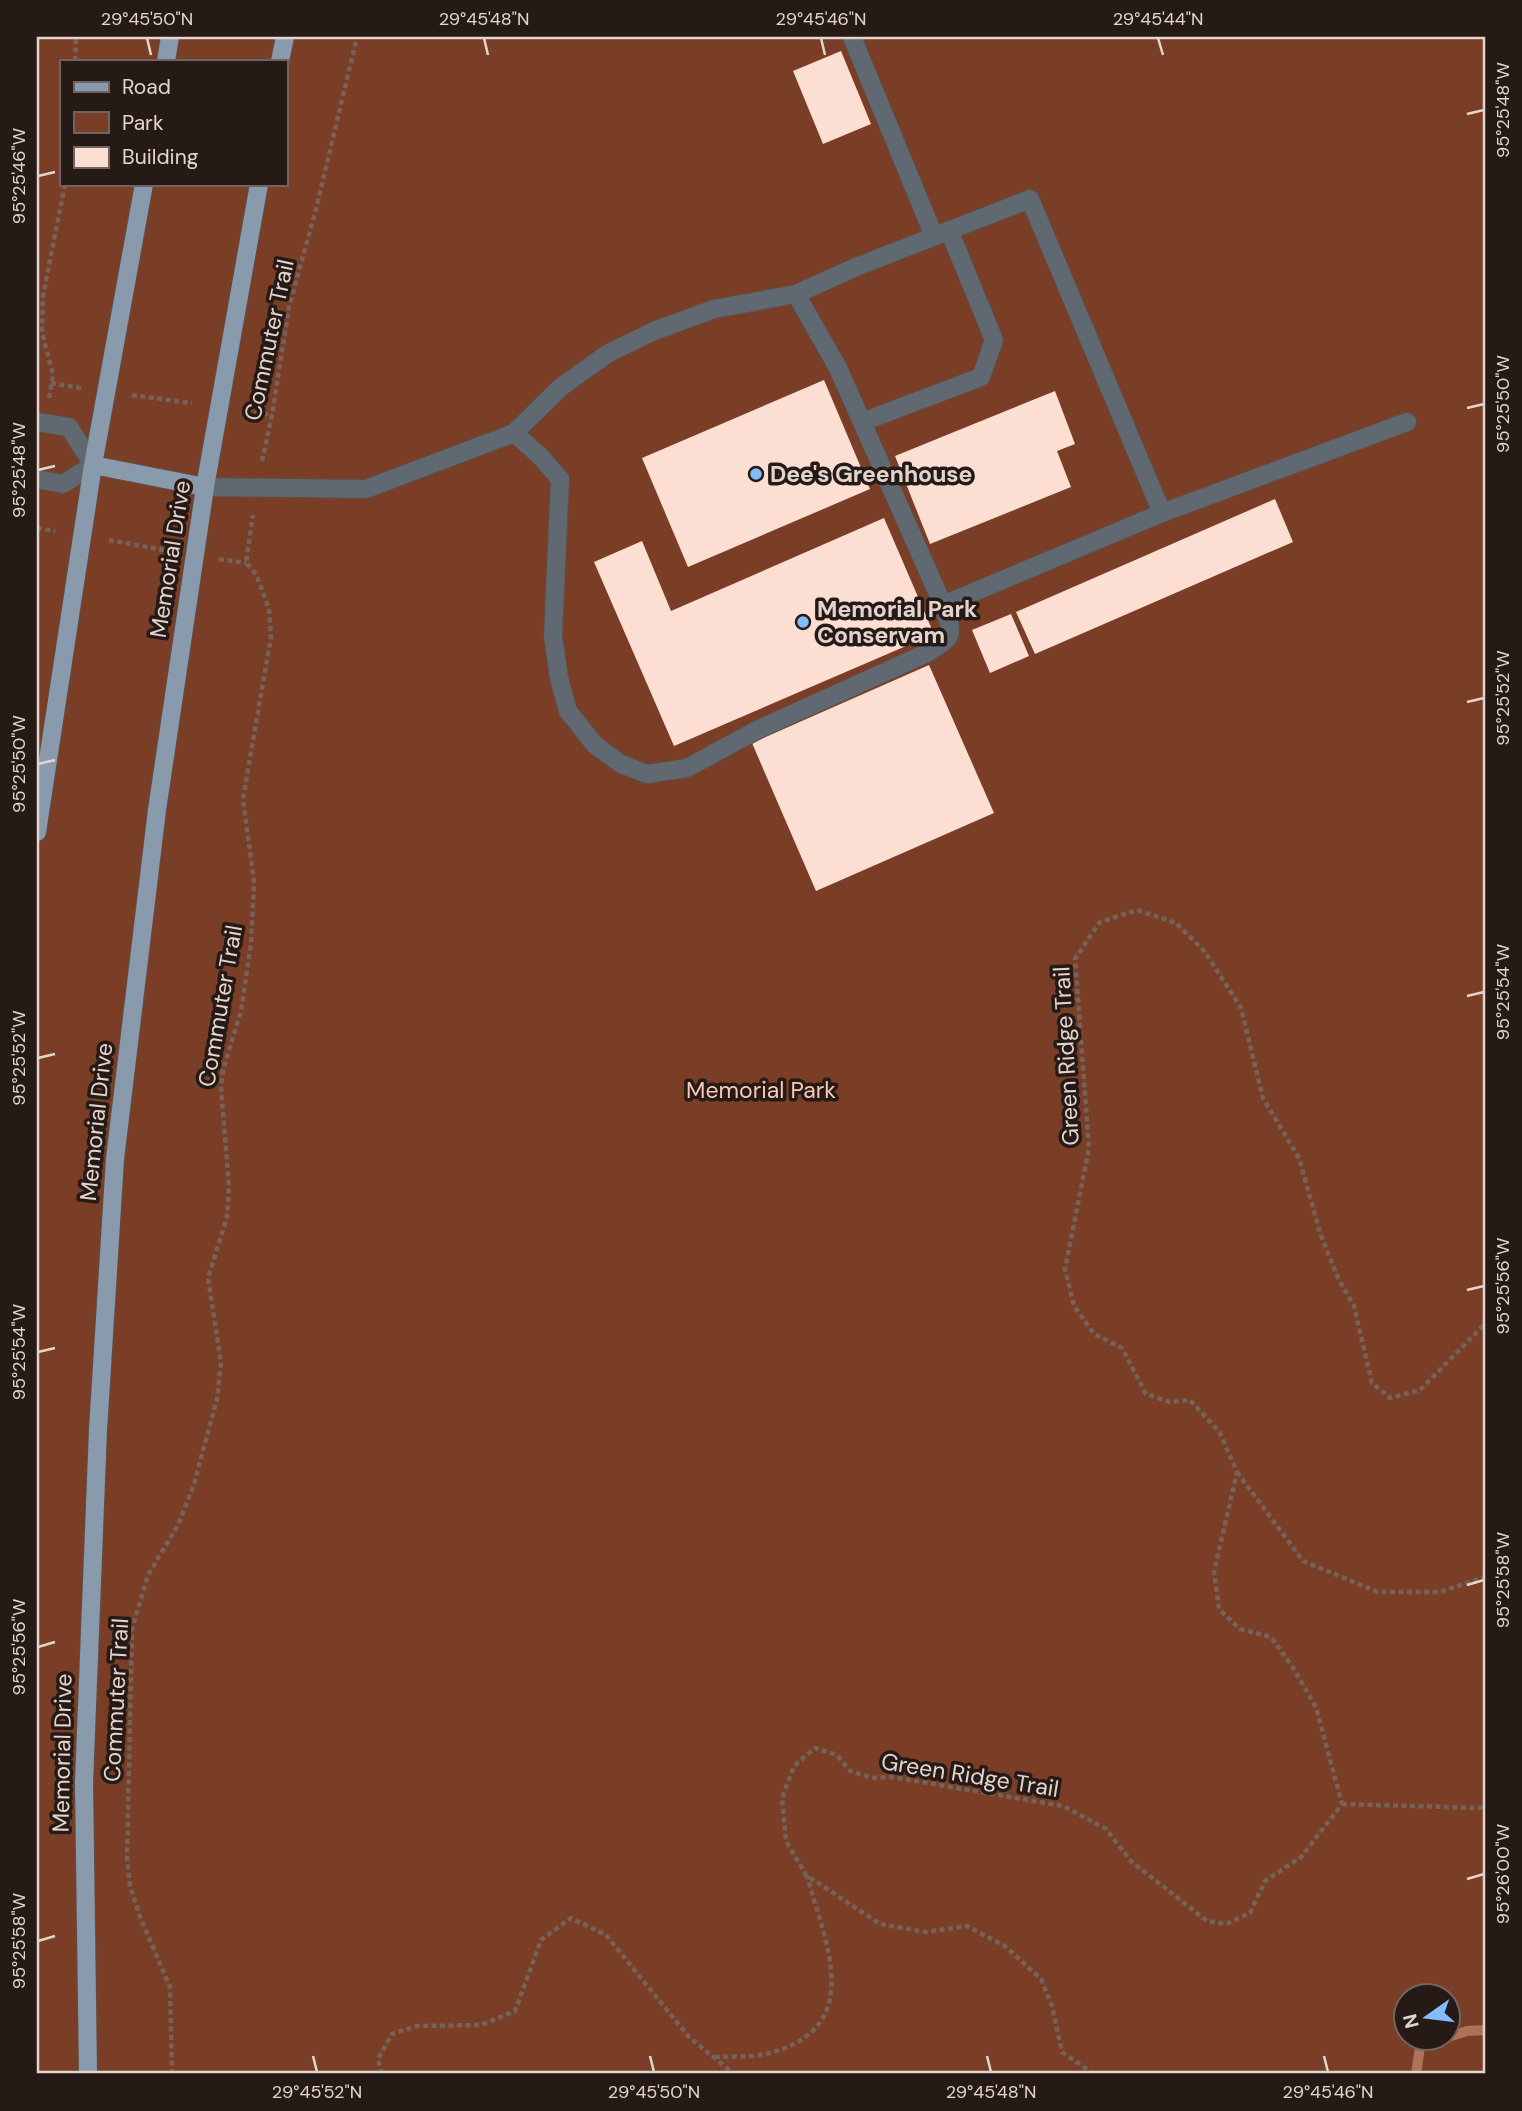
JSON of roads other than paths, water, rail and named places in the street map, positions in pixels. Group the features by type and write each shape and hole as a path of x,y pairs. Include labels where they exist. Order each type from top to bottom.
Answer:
{"main road":[{"path":"166,60 170,37"},
{"path":"281,60 285,37"},
{"path":"37,832 93,466 144,186"},
{"name":"Memorial Drive","path":"88,2074 84,1782 98,1430 115,1159 157,810 205,487 259,186"},
{"path":"93,466 205,487"}],"street":[{"path":"852,37 993,341 981,377 862,422"},
{"path":"205,487 366,489 514,433 561,387 607,354 654,331 714,309 796,294 1030,199 1162,513"},
{"path":"514,433 540,456 560,479 553,636 559,678 568,711 595,745 621,764 647,774 687,768 759,729 927,653 951,635 952,630 943,605 838,368 796,294"},
{"path":"37,422 69,427 93,466 63,484 37,479"},
{"path":"943,605 1162,513 1407,422"}],"waterway":[{"path":"1462,2033 1485,2030"},
{"path":"1416,2074 1419,2052"}],"place":[{"name":"Dee's Greenhouse","path":"756,474"},
{"name":"Memorial Park Conservam","path":"803,622"}],"park label":[{"name":"Memorial Park","path":"761,1090"}]}
